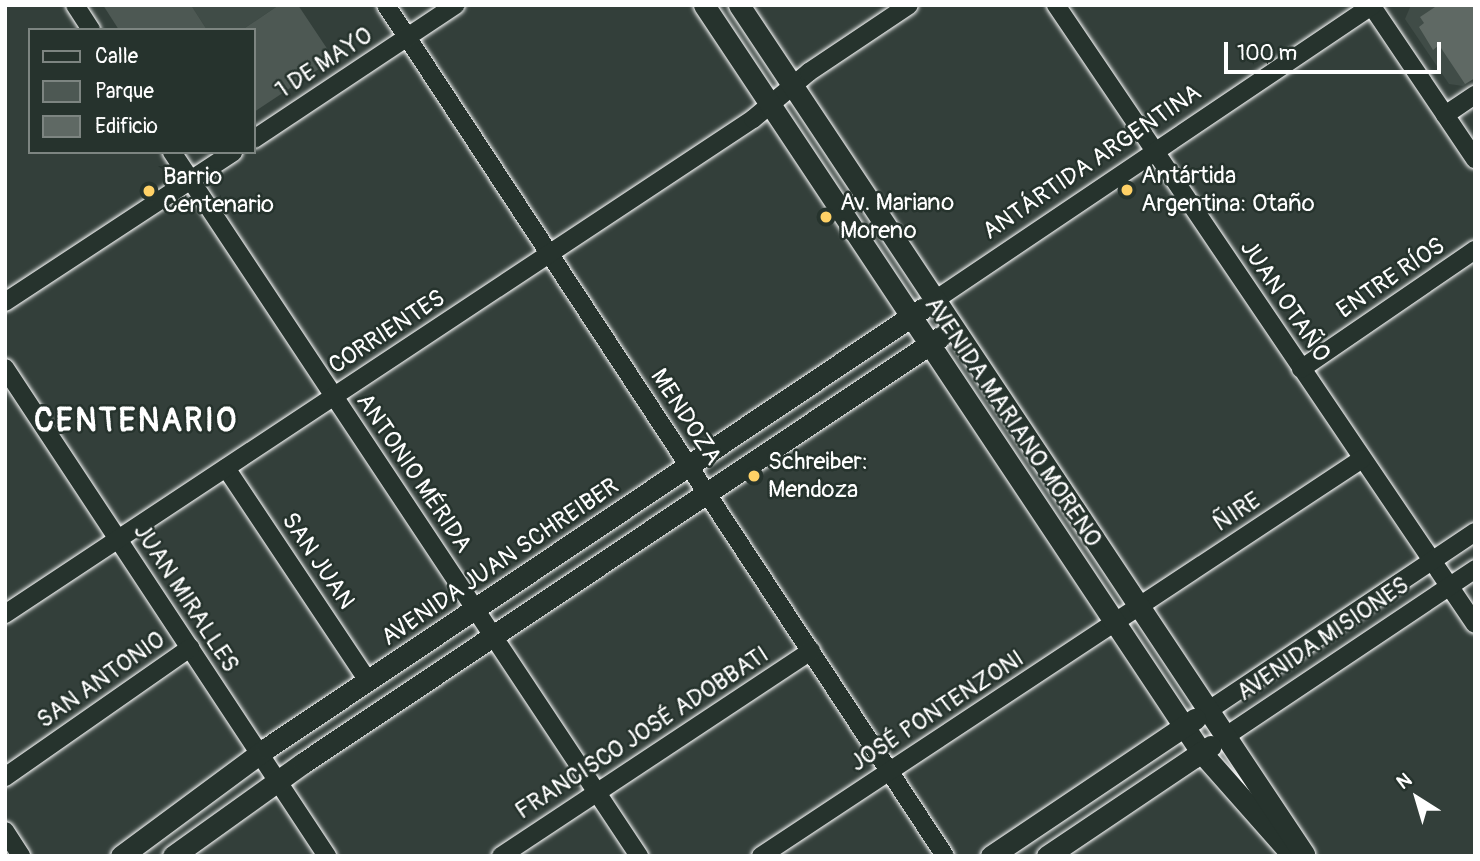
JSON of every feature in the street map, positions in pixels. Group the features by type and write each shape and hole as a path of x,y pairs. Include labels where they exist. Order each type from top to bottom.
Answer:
{"main road":[{"name":"AVENIDA MARIANO MORENO","path":"704,5 1201,752 1293,856"},
{"name":"AVENIDA MARIANO MORENO","path":"739,5 1305,856"},
{"name":"ANTÁRTIDA ARGENTINA","path":"912,318 935,300"},
{"name":"AVENIDA JUAN SCHREIBER","path":"121,856 259,754 912,318"},
{"path":"173,856 277,781 954,328"},
{"path":"991,856 1209,710"},
{"name":"AVENIDA MISIONES","path":"1047,856 1226,736"}],"street":[{"path":"75,5 90,28"},
{"name":"MENDOZA","path":"386,5 945,856"},
{"name":"1 DE MAYO","path":"256,138 456,5"},
{"name":"CORRIENTES","path":"5,614 771,106 793,87 909,5"},
{"name":"JUAN OTAÑO","path":"1056,5 1475,624"},
{"path":"1372,5 1475,159"},
{"name":"ANTÁRTIDA ARGENTINA","path":"935,300 1372,5"},
{"path":"1445,115 1475,95"},
{"name":"ANTONIO MÉRIDA","path":"173,154 639,856"},
{"path":"5,302 230,154"},
{"name":"ENTRE RÍOS","path":"1301,369 1475,250"},
{"name":"JUAN MIRALLES","path":"5,368 327,856"},
{"name":"ÑIRE","path":"1139,606 1362,459"},
{"name":"SAN JUAN","path":"226,468 369,681"},
{"name":"AVENIDA MISIONES","path":"1209,710 1475,532"},
{"name":"AVENIDA MISIONES","path":"1226,736 1475,569"},
{"name":"JOSÉ PONTENZONI","path":"761,856 1139,606"},
{"name":"SAN ANTONIO","path":"5,777 190,648"},
{"name":"FRANCISCO JOSÉ ADOBBATI","path":"501,856 811,651"},
{"path":"5,831 21,856"}],"shaded area":[{"path":"191,5 279,5 245,28 206,28"},
{"path":"1411,5 1475,5 1475,78 1463,86 1449,84 1405,19"}],"green space":[{"path":"103,5 191,5 206,28 118,28"},
{"path":"279,5 298,5 334,59 256,111 256,28 245,28"}],"building":[{"path":"1438,5 1475,5 1475,78 1465,84 1439,45 1433,50 1419,27 1424,23 1420,17"}],"place":[{"name":"Antártida Argentina: Otaño","path":"1127,190"},
{"name":"Barrio Centenario","path":"149,191"},
{"name":"Av. Mariano Moreno","path":"826,217"},
{"name":"Schreiber: Mendoza","path":"754,476"}],"district":[{"name":"CENTENARIO","path":"136,421"}]}
